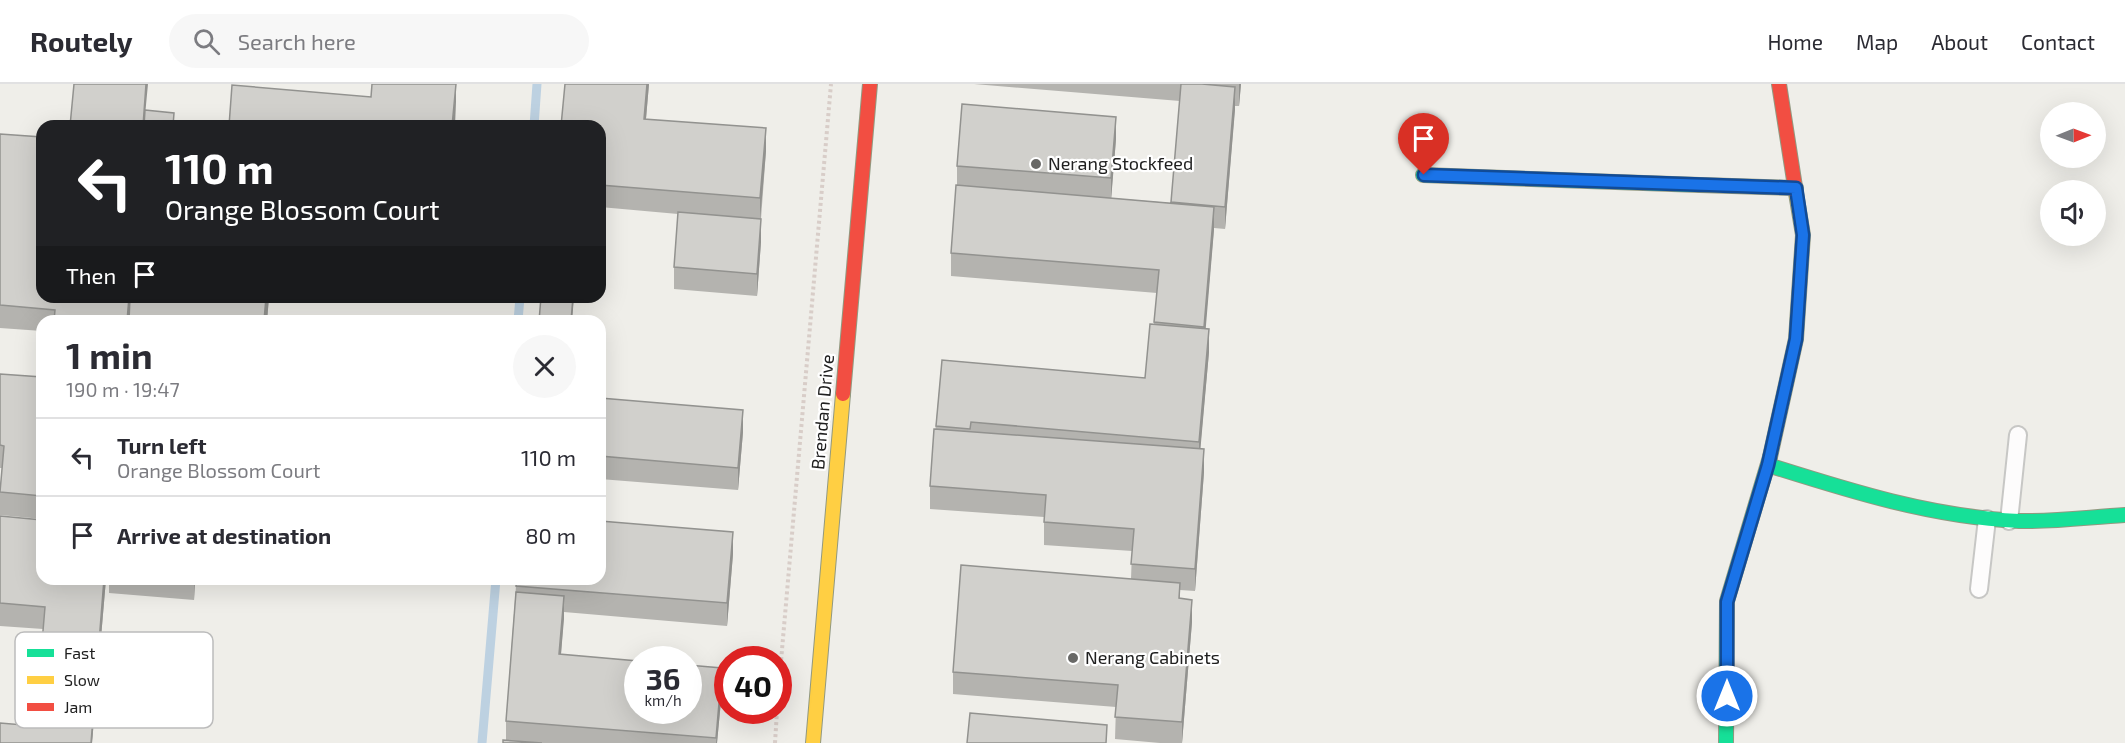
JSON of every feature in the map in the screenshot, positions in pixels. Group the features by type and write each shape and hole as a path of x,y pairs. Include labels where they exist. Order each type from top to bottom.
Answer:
{"street":[{"name":"Brendan Drive","path":"813,743 870,84"},
{"path":"1726,743 1727,602 1768,465 1796,339 1803,235 1779,84"},
{"path":"1424,175 1796,188"},
{"path":"1768,465 1901,506 1988,519 2009,521 2125,515"}],"lane":[{"path":"2009,521 2018,435"},
{"path":"1978,589 1988,519"}],"path":[{"path":"782,646 831,84"},
{"path":"775,743 776,724"}],"building":[{"path":"74,84 146,84 143,120 71,120"},
{"path":"372,84 456,84 453,120 229,120 232,85 371,97"},
{"path":"565,84 647,84 644,119 766,128 760,198 606,185 606,120 562,120"},
{"path":"1181,84 1235,87 1225,207 1171,202"},
{"name":"Nerang Stockfeed","path":"962,104 1116,117 1111,178 957,166"},
{"path":"145,110 174,113 173,120 144,120"},
{"path":"0,134 36,137 36,303 128,303 128,315 55,315 55,310 0,305"},
{"path":"956,185 1214,207 1204,327 1154,322 1159,270 951,253"},
{"path":"678,212 761,219 757,274 674,267"},
{"path":"130,303 266,303 264,315 129,315"},
{"path":"540,303 572,303 572,315 540,315"},
{"path":"1150,324 1209,329 1199,442 971,422 970,429 936,426 942,360 1145,378"},
{"path":"0,374 36,377 36,495 0,492 4,446 0,445"},
{"path":"606,399 743,410 738,468 606,457"},
{"path":"934,429 1204,449 1195,569 1131,564 1134,529 1044,522 1046,495 930,486"},
{"path":"0,516 36,519 36,585 104,585 100,632 43,632 45,607 0,603"},
{"path":"606,521 733,532 727,603 516,586 606,585"},
{"name":"Nerang Cabinets","path":"961,565 1180,583 1179,598 1192,600 1182,722 1115,717 1118,685 953,672"},
{"path":"516,592 564,596 559,654 624,660 624,724 702,724 702,666 714,667 716,738 506,721"},
{"path":"970,713 1107,725 1106,743 967,743"},
{"path":"0,723 15,724 15,728 92,728 91,743 0,743"},
{"path":"503,740 542,743 503,743"}],"waterway":[{"path":"534,120 537,84"},
{"path":"518,315 520,303"},
{"path":"482,743 495,585"}],"traffic: fast":[{"path":"1423,175 1700,185"},
{"path":"1726,743 1727,601 1770,457"},
{"path":"1768,465 1892,501 1987,519 2032,521 2125,515"}],"traffic: slow":[{"path":"1700,185 1796,188"},
{"path":"1770,457 1796,339 1803,235 1796,193"},
{"path":"813,743 843,394"}],"traffic: jam":[{"path":"843,394 870,84"},
{"path":"1779,84 1796,193"}],"place":[{"name":"Nerang Stockfeed","path":"1036,164"},
{"name":"Nerang Cabinets","path":"1073,658"}],"route":[{"path":"1424,175 1796,188 1803,235 1796,339 1768,465 1727,602 1727,696"}]}
